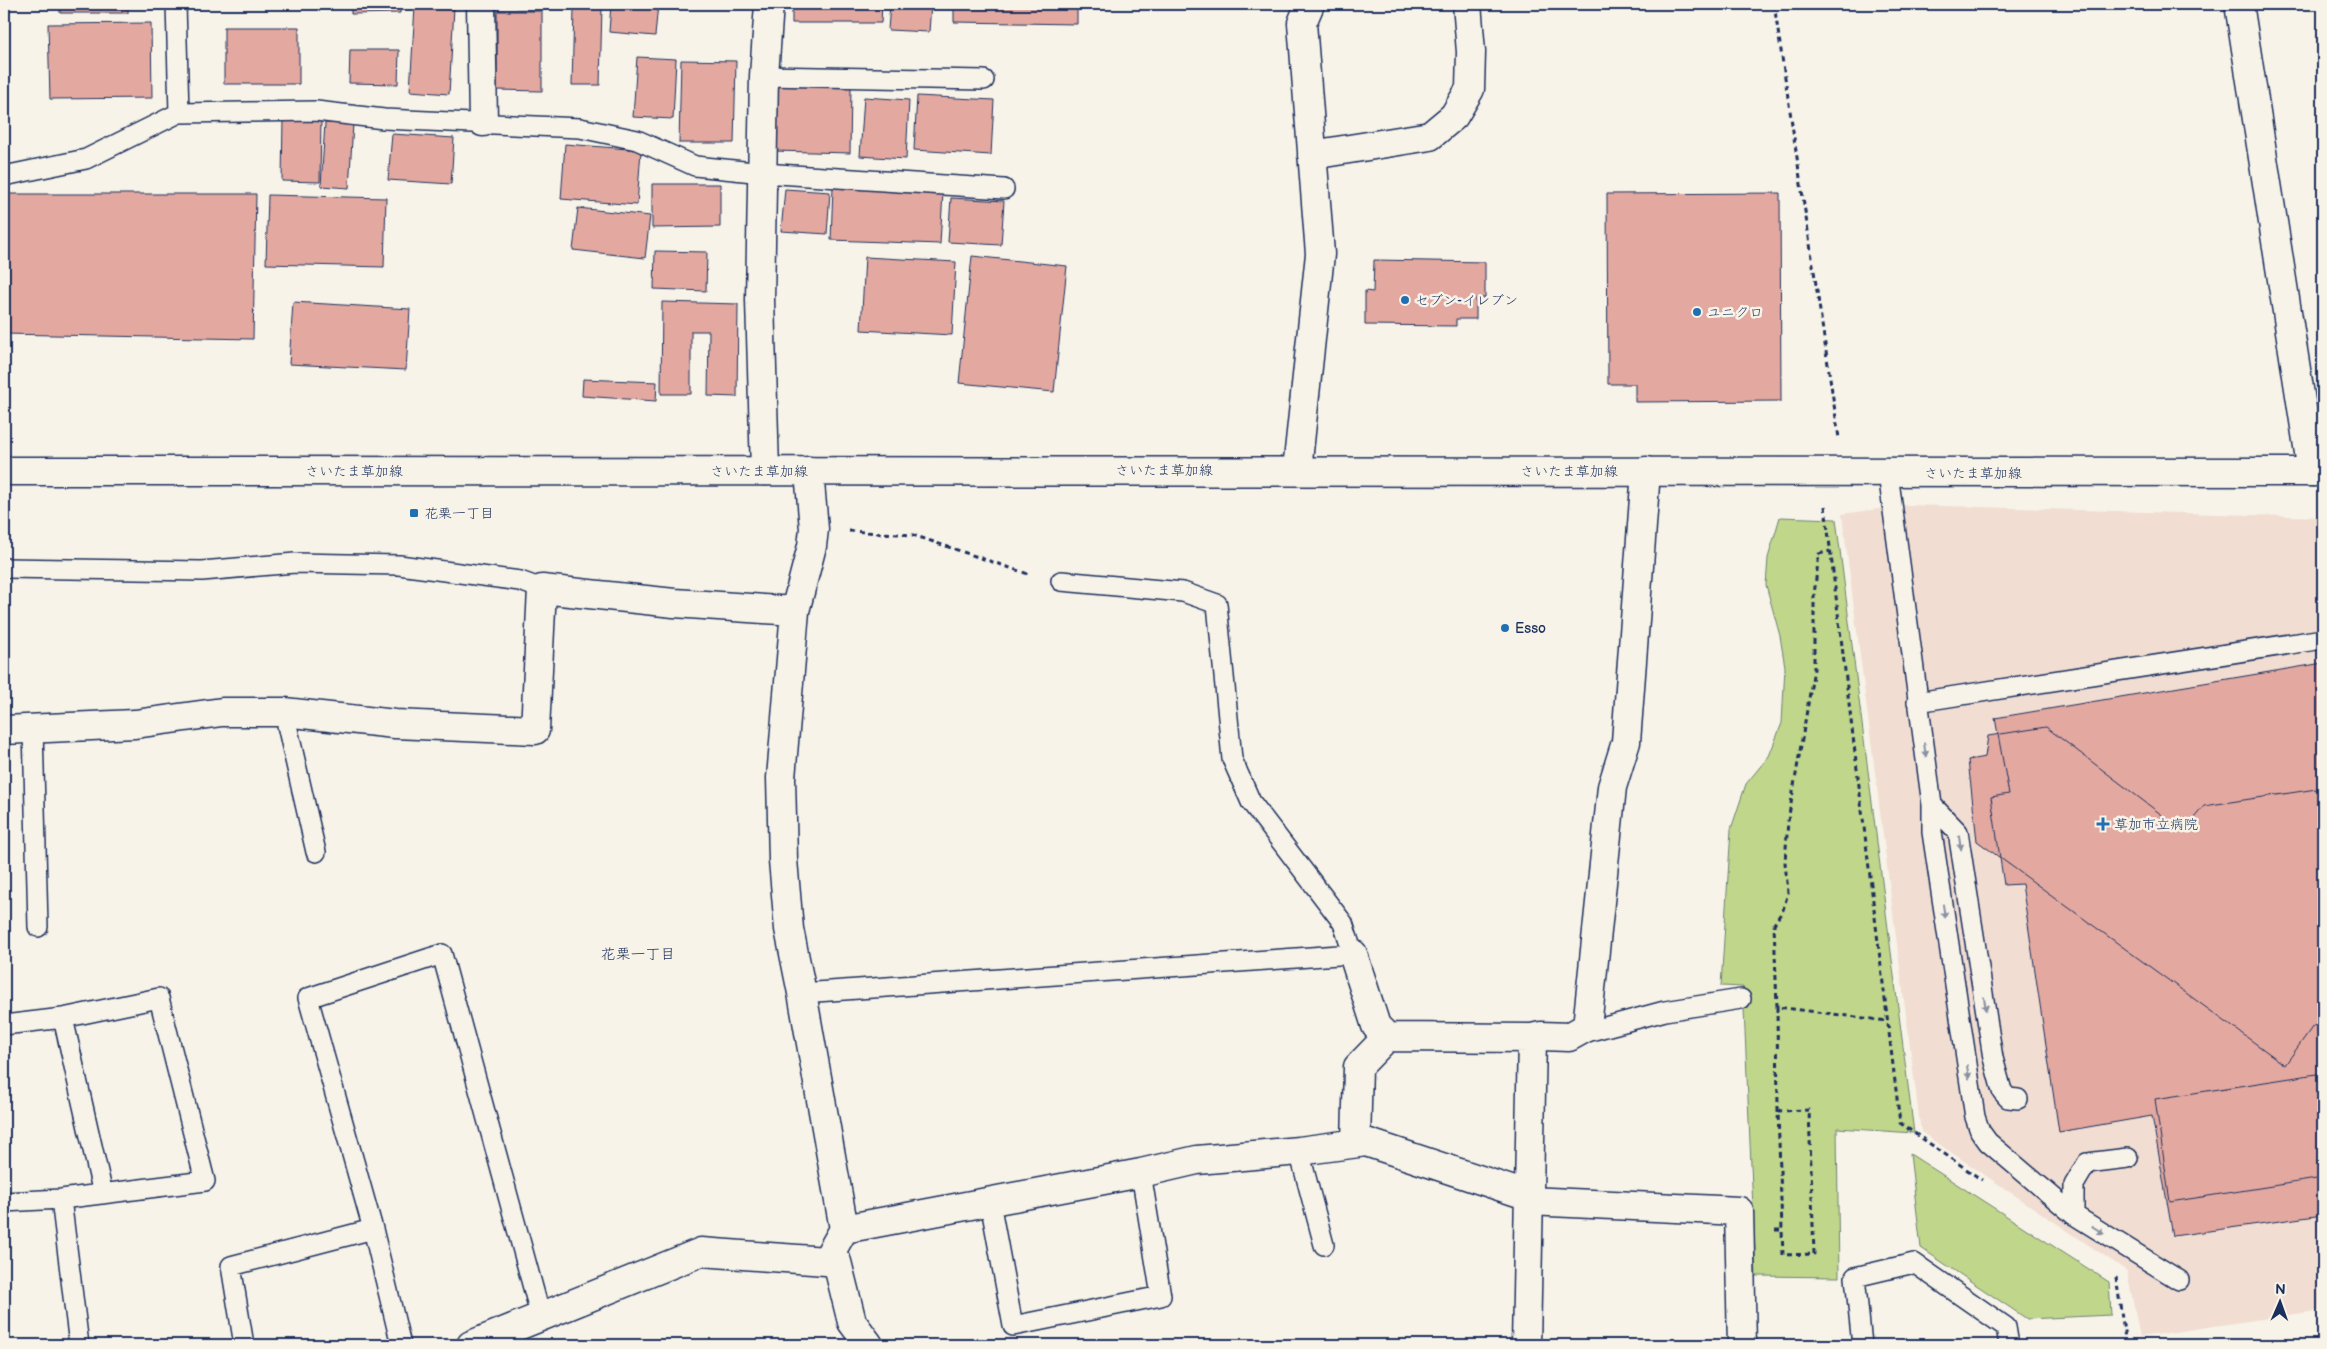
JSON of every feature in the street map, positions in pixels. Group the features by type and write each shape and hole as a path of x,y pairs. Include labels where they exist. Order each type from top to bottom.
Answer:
{"street":[{"path":"482,4 483,122"},
{"path":"766,471 760,300 764,76 769,4"},
{"path":"1297,470 1320,254 1302,23 1310,4"},
{"path":"1312,155 1430,136 1454,116 1470,89 1471,52 1467,4"},
{"path":"2239,4 2318,472"},
{"name":"さいたま草加線","path":"4,471 1297,470 1888,473 2318,472"},
{"path":"809,471 814,529 812,546 795,611 781,778 783,860 789,929 844,1229 826,1261"},
{"path":"1353,954 1376,1026 1387,1037 1569,1037 1587,1028 1612,787 1626,742 1646,471"},
{"path":"4,730 135,724 222,712 284,712 395,724 534,730 542,589 674,603 795,611"},
{"path":"1356,1143 1358,1067 1387,1037"},
{"path":"1526,1345 1532,1038"},
{"path":"844,1229 1141,1173 1197,1160 1299,1151 1366,1142 1529,1198 1739,1211 1742,1345"},
{"path":"471,1345 701,1252 836,1262 852,1322 869,1345"}],"lane":[{"path":"176,4 179,113"},
{"path":"764,76 984,80"},
{"path":"4,176 86,159 179,113 316,112 384,118 580,128 637,140 695,166 763,173 1004,189"},
{"path":"1888,473 1932,805 1932,832 1976,1117 1980,1131 1988,1142 2074,1215 2179,1280"},
{"path":"4,568 202,571 294,563 399,565 520,581 542,589"},
{"path":"802,993 1353,954 1343,923 1251,802 1232,759 1216,604 1183,592 1061,581"},
{"path":"1918,702 2323,639"},
{"path":"284,712 316,852"},
{"path":"32,728 38,926"},
{"path":"1932,805 1958,832 1993,1058 2002,1091 2008,1098 2018,1099"},
{"path":"401,1345 373,1229 308,998 442,954 541,1317"},
{"path":"4,1025 63,1018 159,998 205,1181 61,1199 4,1202"},
{"path":"1569,1037 1665,1011 1741,999"},
{"path":"63,1018 104,1194"},
{"path":"1299,1151 1324,1245"},
{"path":"2074,1215 2074,1185 2087,1164 2128,1158"},
{"path":"990,1202 1013,1326 1161,1296 1141,1173"},
{"path":"61,1199 79,1345"},
{"path":"244,1345 231,1266 373,1229"},
{"path":"1862,1345 1855,1276 1914,1262 2006,1327 2008,1345"}],"path":[{"path":"1774,4 1840,438"},
{"path":"814,529 913,535 1058,584 1061,581"},
{"path":"1778,1111 1809,1110 1814,1254 1783,1255 1778,1111 1774,924 1783,910 1788,893 1785,862 1788,821 1814,669 1814,595 1819,554 1830,551"},
{"path":"1777,1007 1888,1021"},
{"path":"1740,1232 1782,1230"}],"shaded area":[{"name":"草加市立病院","path":"1907,505 2323,517 2323,1310 2140,1337 2127,1271 1921,1132 1842,514"}],"green space":[{"path":"1780,517 1836,519 1914,1133 1837,1128 1839,1277 1756,1276 1743,987 1721,986 1731,829 1746,784 1769,756 1782,723 1785,667 1780,636 1766,585 1768,558"},
{"path":"1910,1154 2109,1282 2111,1315 2027,1319 1921,1248"}],"building":[{"path":"60,4 128,4 128,13 60,13"},
{"path":"351,4 400,4 400,13 351,14"},
{"path":"515,4 594,4 602,6 600,85 572,85 574,9 515,7"},
{"path":"611,4 658,4 655,36 609,32"},
{"path":"792,4 882,4 881,23 792,23"},
{"path":"890,4 931,4 929,32 888,30"},
{"path":"954,4 1077,4 1077,24 954,22"},
{"path":"415,6 454,8 449,94 410,91"},
{"path":"497,11 542,11 542,91 497,90"},
{"path":"151,23 152,98 50,99 48,24"},
{"path":"224,27 299,27 299,84 224,84"},
{"path":"350,50 399,50 398,84 349,83"},
{"path":"637,57 676,59 673,119 633,117"},
{"path":"681,60 736,61 734,143 679,143"},
{"path":"775,85 851,87 850,153 774,151"},
{"path":"917,96 994,100 991,155 914,150"},
{"path":"864,97 909,100 906,159 860,156"},
{"path":"283,118 321,119 320,182 282,181"},
{"path":"325,123 353,124 349,188 321,186"},
{"path":"392,134 454,138 451,184 388,180"},
{"path":"565,144 641,150 637,205 561,199"},
{"path":"652,184 720,184 720,227 652,228"},
{"path":"833,187 943,192 940,244 831,240"},
{"path":"785,189 830,192 827,234 781,231"},
{"path":"1780,193 1781,401 1635,402 1635,384 1608,384 1607,194"},
{"path":"4,194 256,194 253,339 4,334"},
{"path":"268,195 386,198 384,267 266,264"},
{"path":"951,198 1004,201 1001,245 948,242"},
{"path":"578,208 650,216 645,258 573,250"},
{"path":"655,251 707,252 706,291 654,289"},
{"path":"972,256 1067,266 1054,392 959,383"},
{"path":"865,257 956,262 952,335 861,330"},
{"path":"1374,260 1485,262 1485,298 1476,298 1476,319 1456,319 1456,326 1365,325 1365,291 1373,292"},
{"path":"293,302 410,309 406,370 289,364"},
{"path":"662,302 738,304 737,397 708,396 709,331 691,331 691,394 661,394"},
{"path":"583,379 657,382 656,401 582,396"},
{"path":"2323,663 2323,1215 2173,1236 2152,1116 2059,1132 2022,884 2004,885 1991,797 2009,794 1995,718"},
{"path":"2046,727 2183,831 2204,806 2323,788 2323,1024 2313,1026 2285,1065 1977,841 1968,760 1985,757 1988,736"},
{"path":"2323,1073 2323,1178 2170,1202 2155,1099"}],"place":[{"name":"セブン-イレブン","path":"1405,300"},
{"name":"ユニクロ","path":"1697,312"},
{"name":"花栗一丁目","path":"414,513"},
{"name":"Esso","path":"1505,628"},
{"name":"草加市立病院","path":"2103,824"}],"district":[{"name":"花栗一丁目","path":"638,954"}]}
